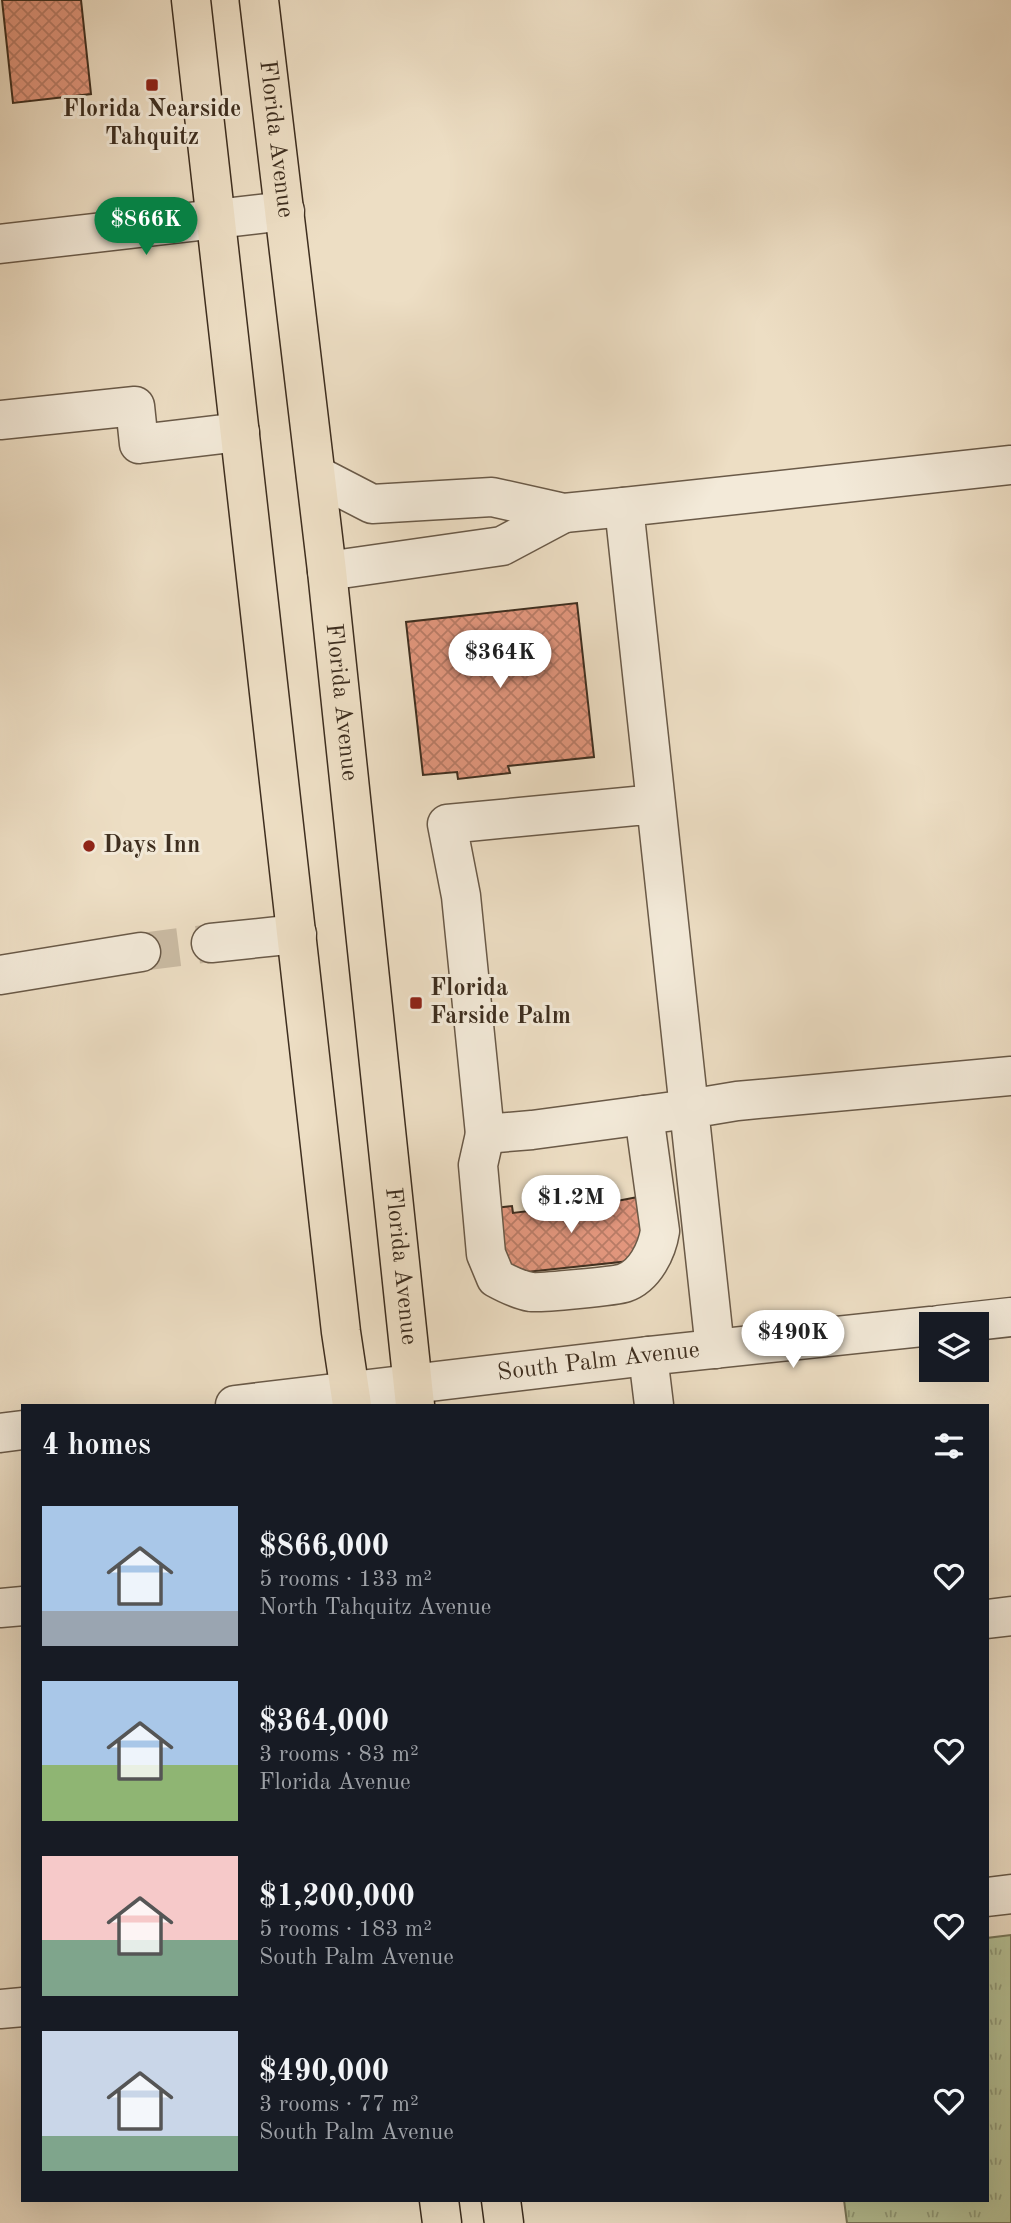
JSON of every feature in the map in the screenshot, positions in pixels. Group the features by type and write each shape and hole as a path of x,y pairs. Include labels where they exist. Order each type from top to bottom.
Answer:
{"main road":[{"path":"191,0 341,1332 351,1399"},
{"name":"Florida Avenue","path":"259,0 327,571 414,1395"},
{"path":"439,2202 442,2223"},
{"path":"501,2202 504,2223"}],"street":[{"path":"0,244 285,211"},
{"path":"0,420 135,406 139,444 240,432"},
{"path":"316,475 372,504 492,497 564,513 1011,465"},
{"path":"624,507 715,1349"},
{"path":"327,571 502,546 564,513"},
{"path":"644,1115 660,1231 657,1249 640,1272 625,1283 533,1293 496,1278 486,1254 478,1165 485,1134 460,896 447,824 656,804"},
{"path":"211,943 297,934"},
{"path":"0,975 141,952"},
{"path":"485,1134 737,1101 1011,1076"},
{"path":"989,1319 1011,1317"},
{"name":"South Palm Avenue","path":"254,1404 414,1395 649,1356 919,1327"},
{"path":"649,1356 654,1404"},
{"path":"0,1433 21,1430"},
{"path":"0,1608 21,1606"},
{"path":"989,1619 1011,1616"},
{"path":"989,1897 1011,1894"},
{"path":"0,2009 21,2007"}],"green space":[{"path":"1011,1935 1011,2223 847,2223 844,2202 989,2202 989,1938"}],"building":[{"path":"2,0 81,0 91,94 13,103"},
{"path":"577,603 594,757 508,766 510,773 458,779 457,772 423,775 406,622"},
{"path":"610,1194 617,1201 638,1197 646,1240 630,1261 517,1273 500,1256 495,1208 512,1206 513,1213 602,1202 601,1195"}],"tunnel":[{"path":"141,952 211,943"}],"place":[{"name":"Florida Nearside Tahquitz","path":"152,85"},
{"name":"Days Inn","path":"89,846"},
{"name":"Florida Farside Palm","path":"416,1003"}]}
